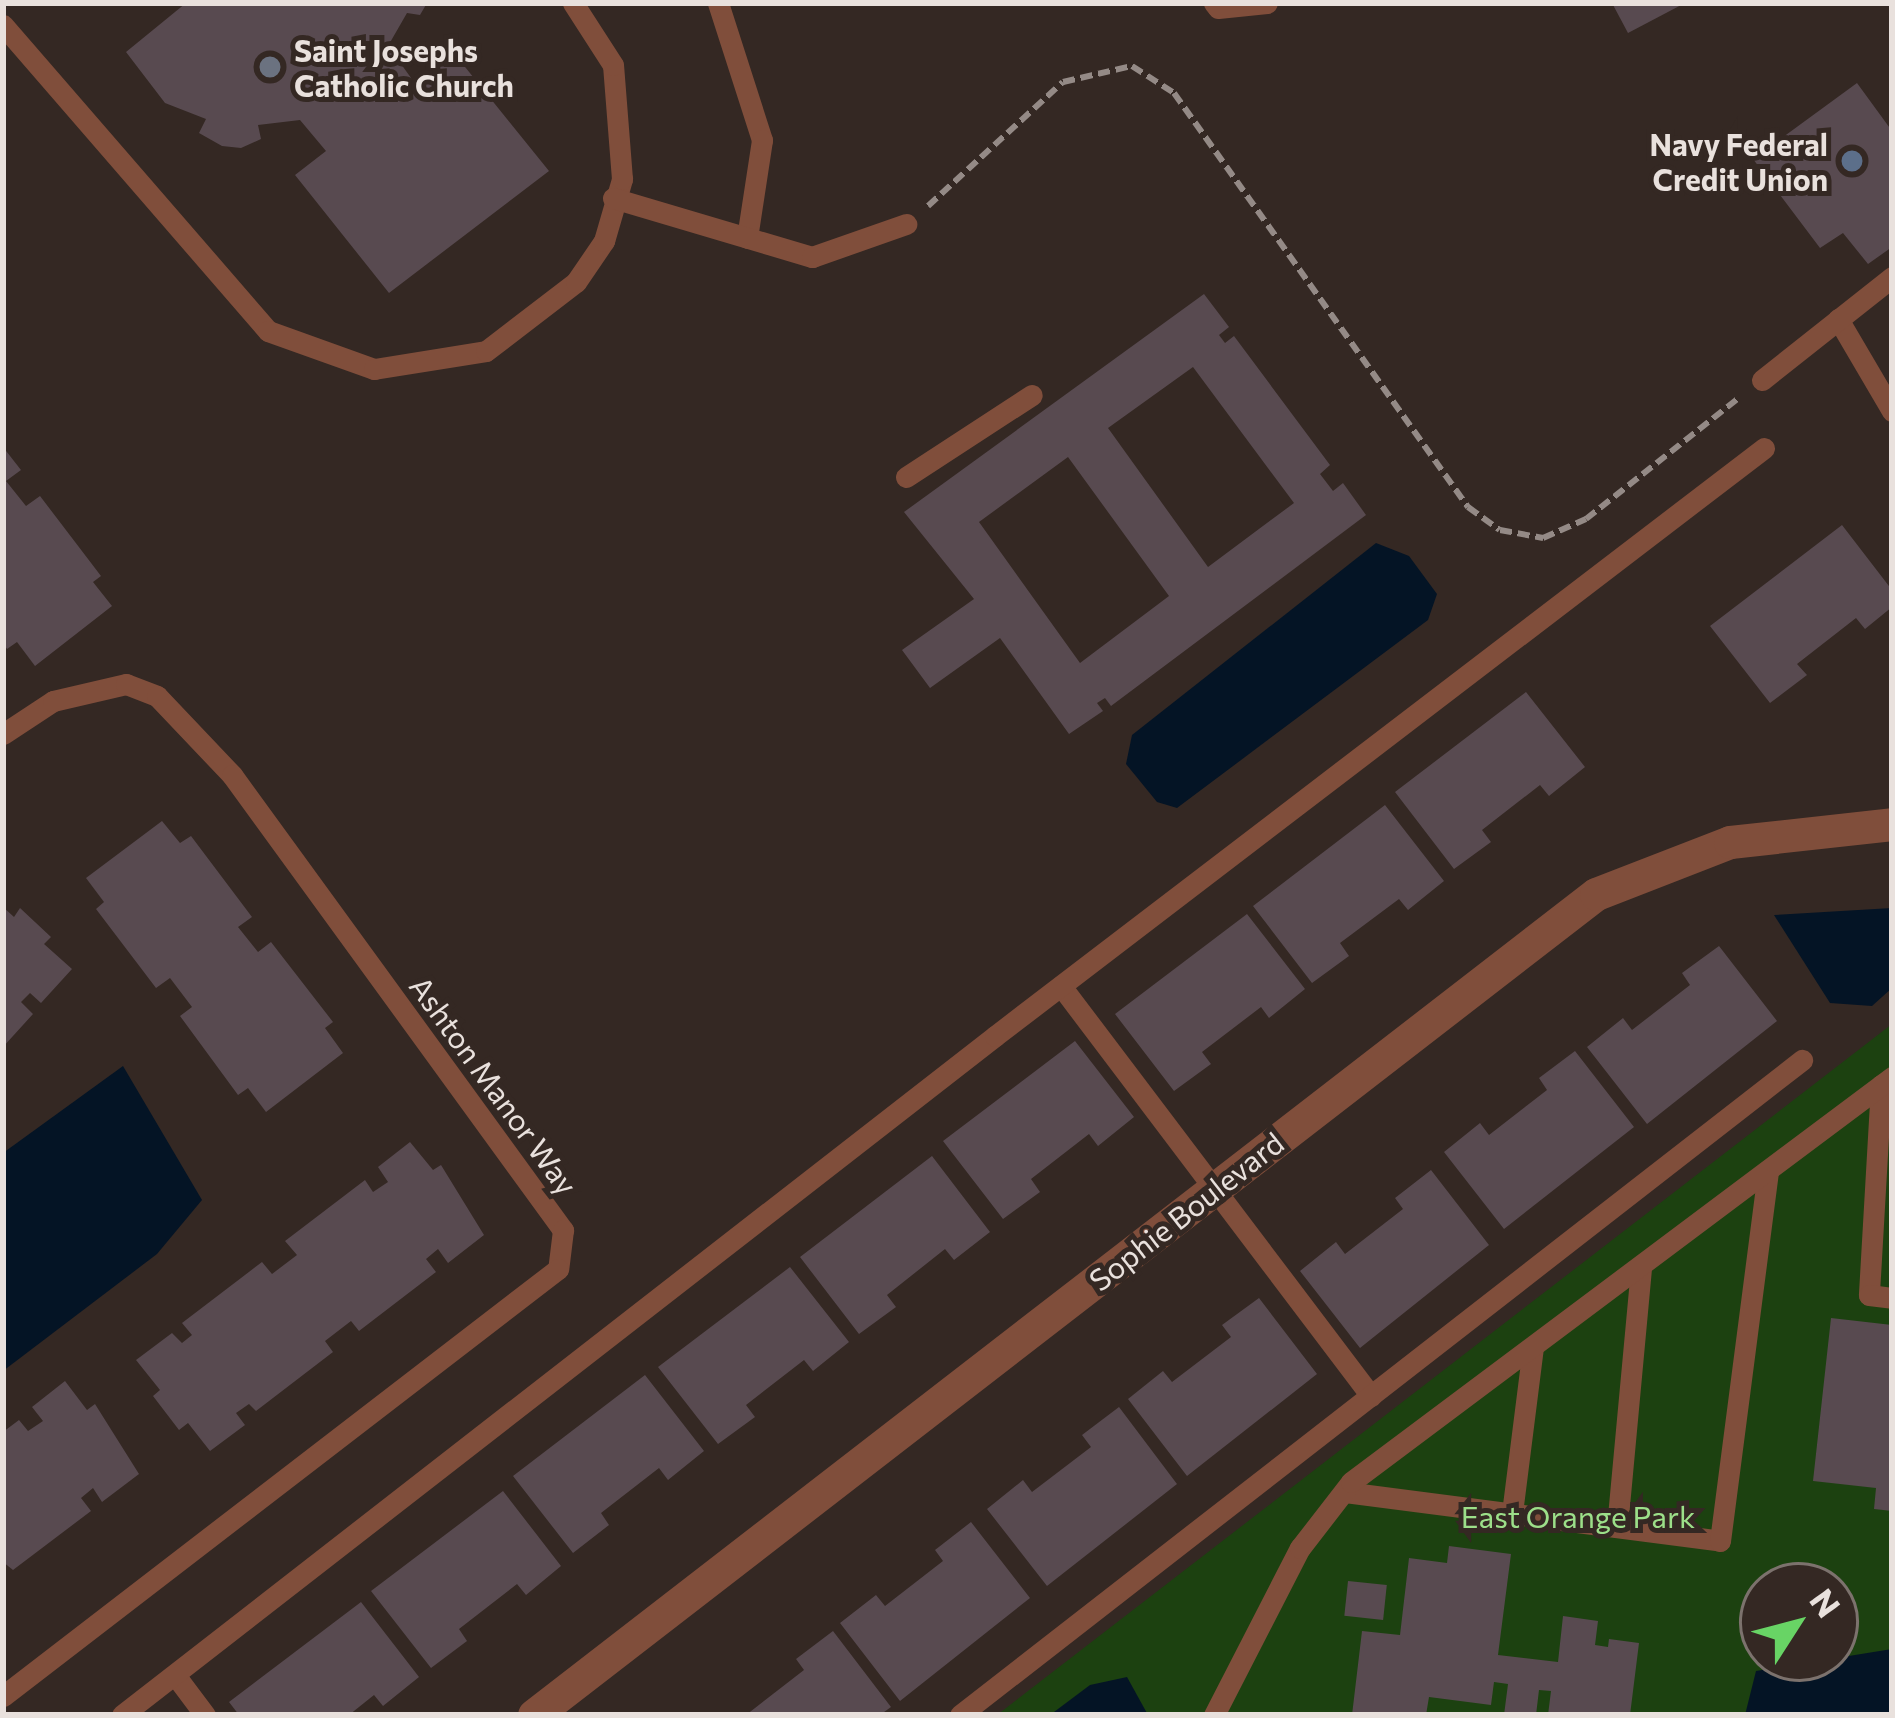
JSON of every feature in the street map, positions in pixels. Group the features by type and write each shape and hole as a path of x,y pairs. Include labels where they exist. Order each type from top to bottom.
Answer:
{"street":[{"name":"Sophie Boulevard","path":"535,1715 1596,894 1730,842 1892,824"}],"lane":[{"path":"3,25 268,331 374,369 486,351 576,282 604,242 622,178 614,65 573,3"},
{"path":"718,3 762,140 747,238"},
{"path":"1214,3 1218,8 1267,3"},
{"path":"613,198 812,257 906,224"},
{"path":"1762,380 1892,277"},
{"path":"1838,319 1892,411"},
{"path":"906,477 1032,394"},
{"path":"122,1715 1764,448"},
{"name":"Ashton Manor Way","path":"3,734 53,701 126,684 157,696 232,775 563,1230 558,1269 3,1696"},
{"path":"1061,986 1371,1396"},
{"path":"960,1715 1802,1060"},
{"path":"1214,1715 1300,1548 1345,1492 1887,1081"},
{"path":"1887,1081 1869,1295 1892,1298"},
{"path":"1345,1492 1720,1540 1768,1170"},
{"path":"1617,1527 1641,1266"},
{"path":"1512,1514 1533,1347"},
{"path":"175,1675 205,1715"}],"path":[{"path":"906,224 953,187 1063,82 1132,66 1174,93 1468,507 1500,530 1543,538 1586,519 1762,380"}],"green space":[{"name":"East Orange Park","path":"1892,1024 1892,1715 997,1715"}],"water":[{"path":"1376,543 1409,556 1437,594 1428,620 1177,808 1157,802 1126,764 1132,735"},
{"path":"1892,908 1892,988 1872,1006 1830,1003 1774,915"},
{"path":"123,1066 202,1200 157,1254 3,1371 3,1153"},
{"path":"1892,1649 1892,1715 1745,1715 1753,1682 1859,1682 1859,1654"},
{"path":"1127,1677 1148,1715 1050,1715 1090,1685"}],"building":[{"path":"186,3 427,3 420,15 407,13 388,46 414,82 453,52 549,171 389,293 295,175 326,151 300,120 258,125 261,139 241,148 222,146 199,133 206,119 165,103 126,52"},
{"path":"1612,3 1685,3 1628,33"},
{"path":"1857,83 1892,131 1892,247 1868,264 1843,233 1820,248 1753,159"},
{"path":"1204,294 1229,327 1219,335 1225,343 1234,336 1330,465 1320,474 1333,491 1343,483 1366,515 1111,706 1105,698 1097,703 1103,711 1069,734 1000,638 930,688 902,650 974,599 904,512","holes":["1193,367 1294,503 1208,567 1108,428","1068,457 1169,596 1080,663 979,522"]},
{"path":"3,447 21,470 6,481 26,506 40,496 101,576 93,582 112,606 35,666 17,642 7,649 3,643"},
{"path":"1842,525 1892,590 1892,607 1865,629 1856,618 1797,664 1807,675 1770,703 1710,626"},
{"path":"1526,692 1585,767 1549,796 1540,785 1482,830 1491,842 1454,869 1395,792"},
{"path":"1385,805 1444,881 1408,910 1399,899 1340,943 1349,956 1312,983 1253,906"},
{"path":"162,821 180,843 191,836 252,917 238,927 258,952 271,942 333,1022 325,1028 343,1053 266,1112 248,1088 238,1095 180,1016 192,1007 170,978 156,988 96,909 104,902 86,878"},
{"path":"3,907 14,917 20,908 51,937 44,944 72,969 41,1003 30,993 21,1002 33,1014 3,1047"},
{"path":"1247,914 1305,989 1269,1018 1261,1007 1202,1052 1211,1064 1174,1091 1115,1014"},
{"path":"1719,946 1777,1021 1647,1124 1587,1047 1623,1018 1632,1030 1690,985 1682,973"},
{"path":"1075,1041 1134,1117 1098,1146 1089,1134 1031,1179 1040,1192 1003,1219 943,1141"},
{"path":"1575,1051 1634,1127 1504,1229 1444,1152 1480,1123 1489,1135 1547,1090 1539,1078"},
{"path":"410,1142 433,1170 441,1165 484,1235 448,1263 438,1249 426,1259 436,1272 359,1331 351,1321 325,1341 333,1352 256,1411 249,1404 236,1413 245,1425 210,1451 188,1423 179,1430 153,1396 160,1390 136,1360 172,1333 182,1343 192,1335 182,1323 262,1262 272,1274 297,1255 285,1241 365,1180 373,1192 388,1182 378,1167"},
{"path":"932,1156 990,1232 954,1260 945,1249 887,1295 896,1307 859,1334 800,1257"},
{"path":"1431,1170 1489,1245 1360,1348 1300,1271 1336,1242 1345,1254 1403,1209 1395,1198"},
{"path":"790,1267 849,1342 813,1371 804,1360 746,1405 755,1417 718,1444 658,1367"},
{"path":"1259,1298 1317,1374 1187,1476 1128,1399 1163,1371 1172,1382 1231,1337 1222,1325"},
{"path":"1831,1318 1892,1325 1892,1511 1874,1509 1876,1488 1813,1481"},
{"path":"645,1375 704,1451 668,1480 659,1468 601,1513 609,1525 573,1553 513,1476"},
{"path":"65,1381 87,1410 95,1404 139,1474 102,1502 93,1488 81,1498 91,1511 13,1570 3,1562 3,1432 19,1420 28,1431 43,1421 32,1407"},
{"path":"1119,1407 1177,1484 1047,1586 987,1509 1023,1480 1032,1492 1091,1447 1082,1435"},
{"path":"503,1491 561,1566 526,1595 517,1584 459,1629 467,1641 431,1668 371,1591"},
{"path":"971,1522 1030,1598 900,1701 840,1623 876,1595 885,1606 943,1561 935,1550"},
{"path":"1449,1546 1511,1554 1498,1655 1558,1662 1563,1616 1598,1621 1595,1645 1608,1647 1609,1639 1639,1643 1630,1715 1548,1715 1551,1691 1539,1690 1536,1715 1504,1715 1508,1684 1494,1682 1491,1705 1429,1697 1426,1715 1352,1715 1362,1631 1400,1635 1409,1558 1447,1563"},
{"path":"1348,1581 1387,1585 1383,1620 1344,1616"},
{"path":"361,1602 419,1677 383,1706 374,1695 349,1715 239,1715 229,1702"},
{"path":"833,1631 891,1707 880,1715 746,1715 804,1670 796,1659"}],"place":[{"name":"Saint Josephs Catholic Church","path":"270,67"},
{"name":"Navy Federal Credit Union","path":"1852,161"}]}
